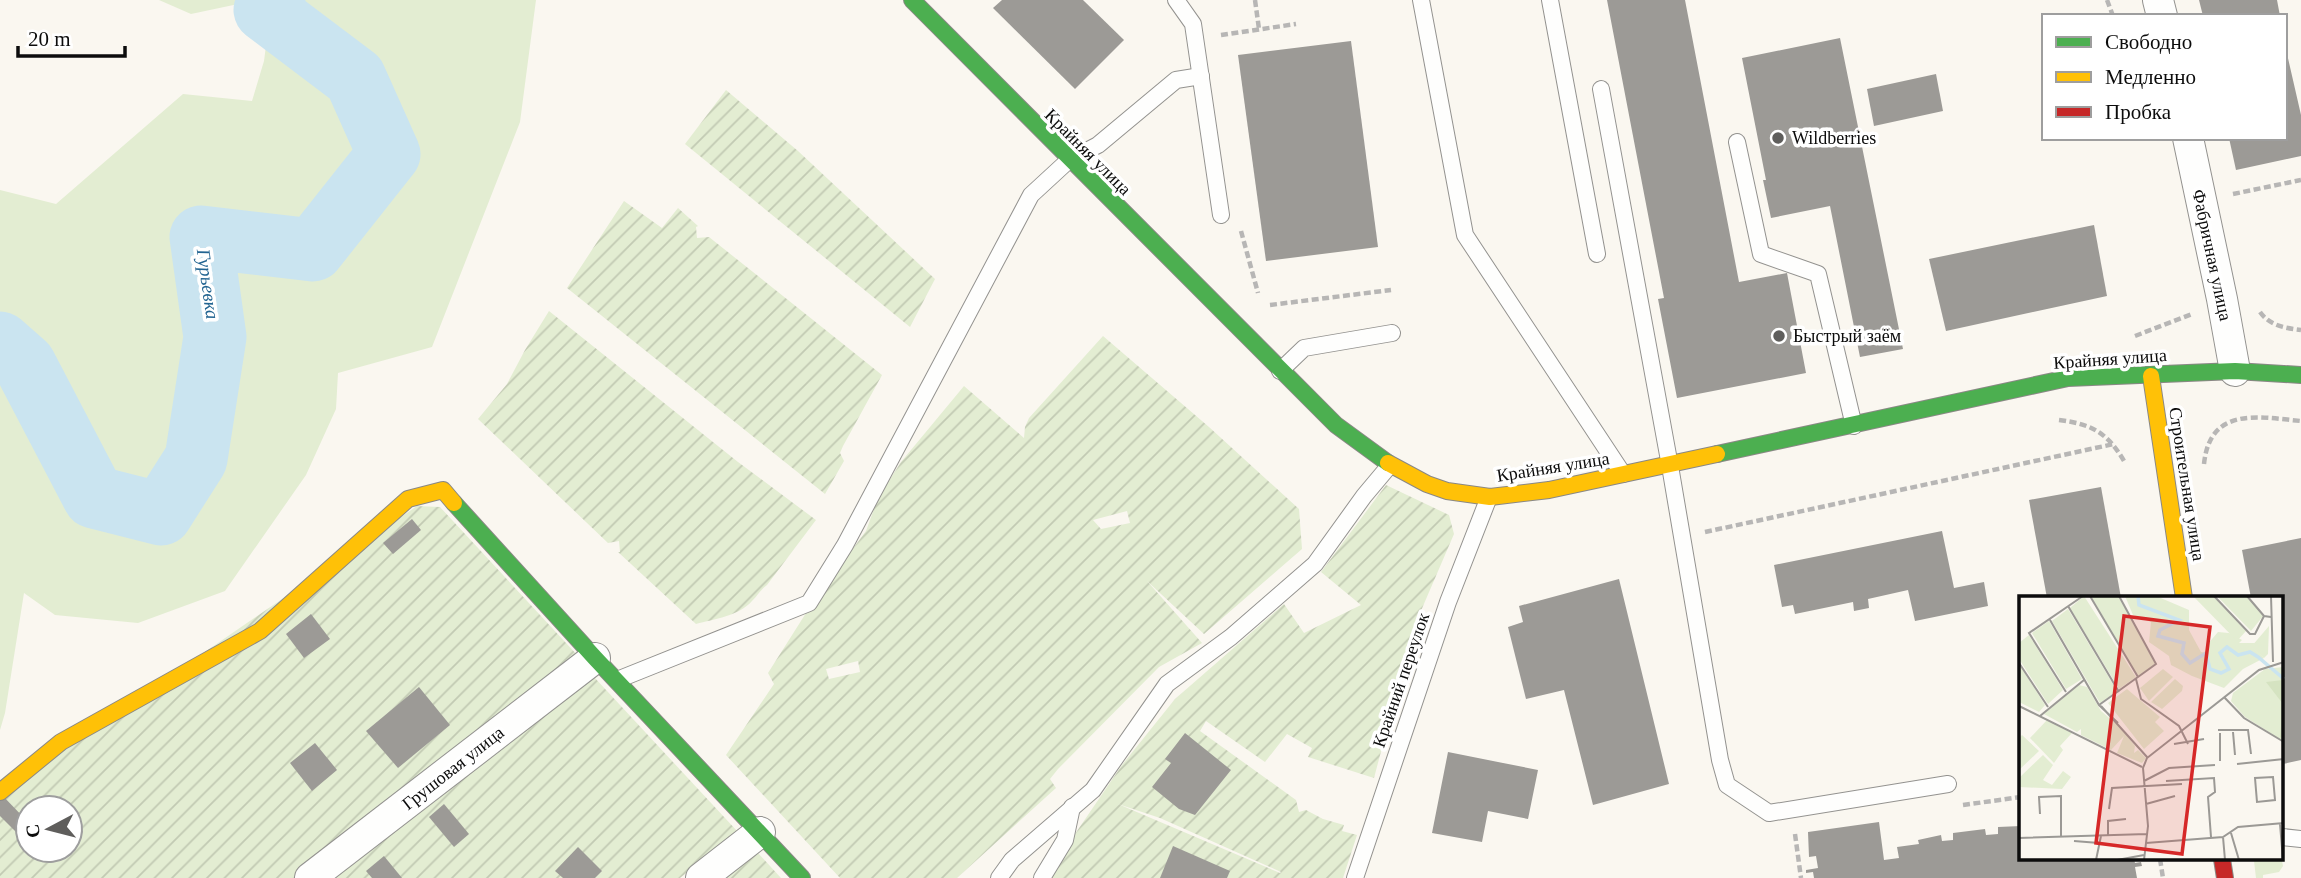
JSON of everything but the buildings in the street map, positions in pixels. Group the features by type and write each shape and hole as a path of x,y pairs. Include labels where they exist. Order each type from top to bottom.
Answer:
{"main road":[{"name":"Крайняя улица","path":"912,0 1336,425 1390,465 1446,491 1489,497 1549,490 1624,476 2068,378 2235,371 2301,375"},
{"name":"Строительная улица","path":"2151,376 2184,596"},
{"path":"0,792 61,742 260,631 408,499 443,491 802,878"},
{"path":"2222,860 2225,878"}],"street":[{"name":"Фабричная улица","path":"2188,140 2235,371"},
{"name":"Грушовая улица","path":"310,878 596,658"},
{"path":"701,878 760,832"}],"lane":[{"path":"1176,0 1193,24 1221,215"},
{"path":"1421,0 1465,234 1624,476"},
{"path":"1550,0 1597,254"},
{"path":"617,681 808,603 845,545 1031,195 1069,160 1098,145 1176,80 1201,76"},
{"path":"1601,89 1718,748 1727,785 1769,813 1948,784"},
{"path":"1737,142 1760,254 1818,274 1854,426"},
{"path":"1280,371 1304,348 1392,333"},
{"path":"999,878 1012,860 1093,790 1167,684 1231,637 1315,564 1390,465"},
{"name":"Крайний переулок","path":"1355,878 1448,602 1489,497"},
{"path":"1042,878 1065,840 1072,807"},
{"path":"2300,839 2301,856"}],"path":[{"path":"1255,0 1259,29"},
{"path":"1217,35 1296,24"},
{"path":"2220,197 2301,180"},
{"path":"1262,306 1391,290"},
{"path":"2204,470 2206,446 2219,427 2246,416 2301,421"},
{"path":"2059,420 2086,423 2115,444 2126,463"},
{"path":"1700,520 1702,533 2115,444"},
{"path":"1954,806 2019,797"},
{"path":"1794,828 1801,878"},
{"path":"2160,860 2163,878"}],"green space":[{"path":"159,0 257,0 191,14"},
{"path":"272,0 536,0 520,122 432,347 338,373 336,409 306,475 225,591 138,623 55,615 24,593 0,730 0,190 56,204 183,94 252,101 264,61"},
{"path":"726,90 798,151 935,279 910,327 685,144"},
{"path":"624,201 662,228 678,208 698,226 697,238 709,237 882,375 843,446 840,453 844,461 825,494 567,288"},
{"path":"549,311 738,462 816,520 767,585 747,606 726,616 696,624 618,552 619,541 608,543 478,419 507,384"},
{"path":"1103,336 1299,509 1302,549 1204,634 1147,581 1202,643 1159,667 1058,769 1050,779 1056,788 957,878 840,878 726,755 774,684 768,673 813,602 866,531 878,498 901,462 964,386 1024,438 1029,418","holes":["1127,511 1130,523 1101,529 1093,520","858,661 860,672 829,679 826,669"]},
{"path":"1386,485 1449,515 1454,534 1414,627 1374,778 1308,757 1312,748 1287,734 1265,762 1206,721 1200,731 1296,800 1299,812 1306,810 1323,819 1344,825 1342,831 1357,835 1343,878 1045,878 1122,765 1175,699 1284,604 1304,633 1361,605 1321,572","holes":["1118,804 1160,818 1281,872"]},
{"path":"417,506 440,507 579,657 298,878 0,878 0,793"},
{"path":"594,677 738,832 680,878 333,878"},
{"path":"758,853 781,878 719,878"},
{"path":"2254,861 2282,861 2283,866 2279,872 2256,878"}],"waterway":[{"name":"Гурьевка","path":"0,343 25,365 94,497 161,514 196,459 215,337 201,237 313,250 389,154 355,78 265,10 274,0"}],"traffic: fast":[{"path":"912,0 1336,425 1388,463"},
{"path":"1717,454 2068,378 2235,371 2301,375"},
{"path":"454,503 802,878"}],"traffic: slow":[{"path":"2151,376 2184,596"},
{"path":"1388,463 1427,484 1447,491 1490,497 1549,490 1717,454"},
{"path":"0,792 61,742 260,631 408,499 443,490 454,503"}],"traffic: jam":[{"path":"2222,860 2225,878"}],"place":[{"name":"Wildberries","path":"1778,138"},
{"name":"Быстрый заём","path":"1779,336"}]}
